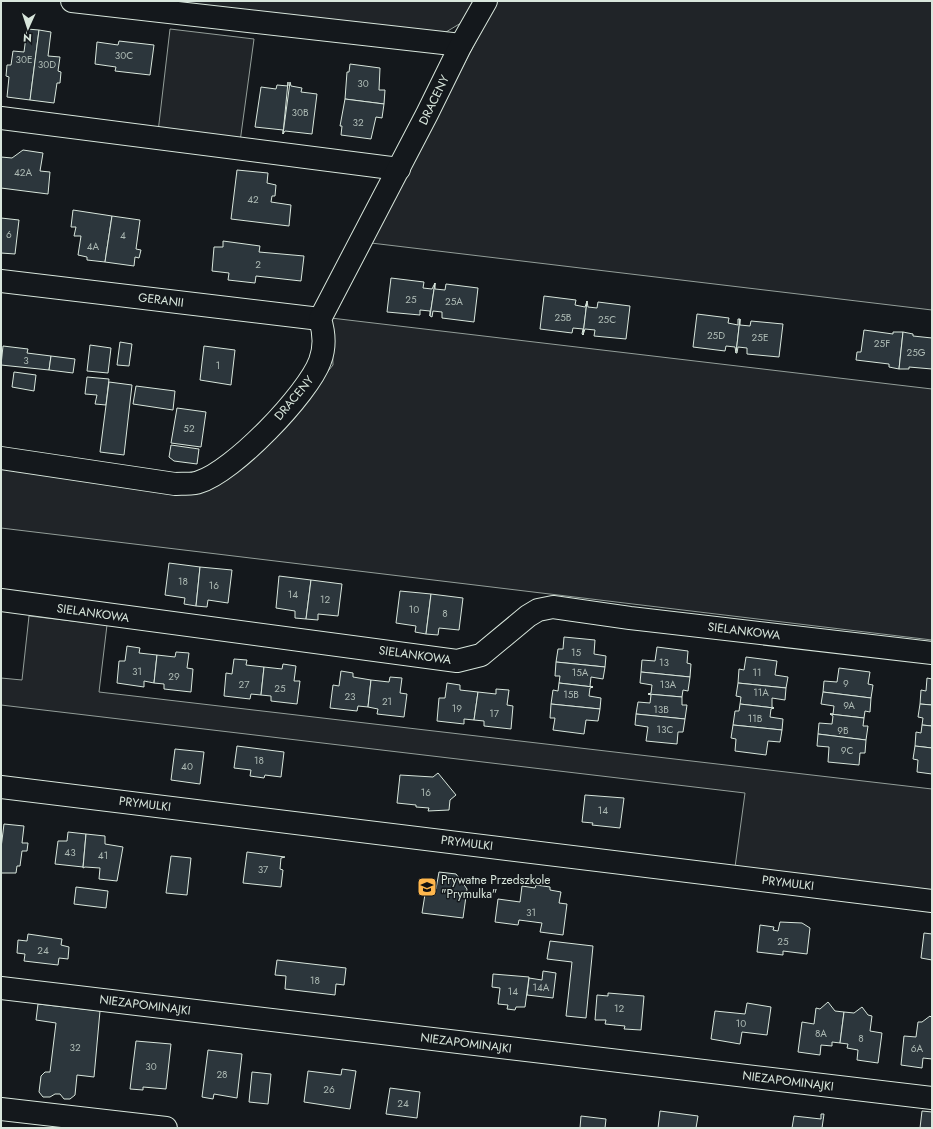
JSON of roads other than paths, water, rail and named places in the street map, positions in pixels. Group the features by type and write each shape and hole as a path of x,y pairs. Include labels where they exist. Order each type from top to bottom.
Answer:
{"street":[{"path":"72,1 461,46"},
{"name":"DRACENY","path":"1,458 175,484 199,482 226,469 297,397 313,377 323,350 323,331 320,319 399,169 461,46 486,1"},
{"path":"1,118 399,169"},
{"name":"GERANII","path":"1,281 320,319"},
{"name":"SIELANKOWA","path":"1,600 457,661 481,655 528,616 538,610 553,607 630,618 932,653"},
{"name":"PRYMULKI","path":"1,787 932,901"},
{"name":"NIEZAPOMINAJKI","path":"1,988 932,1098"},
{"path":"1,1108 166,1128"}],"place":[{"name":"Prywatne Przedszkole \"Prymulka\"","path":"427,887"}]}
